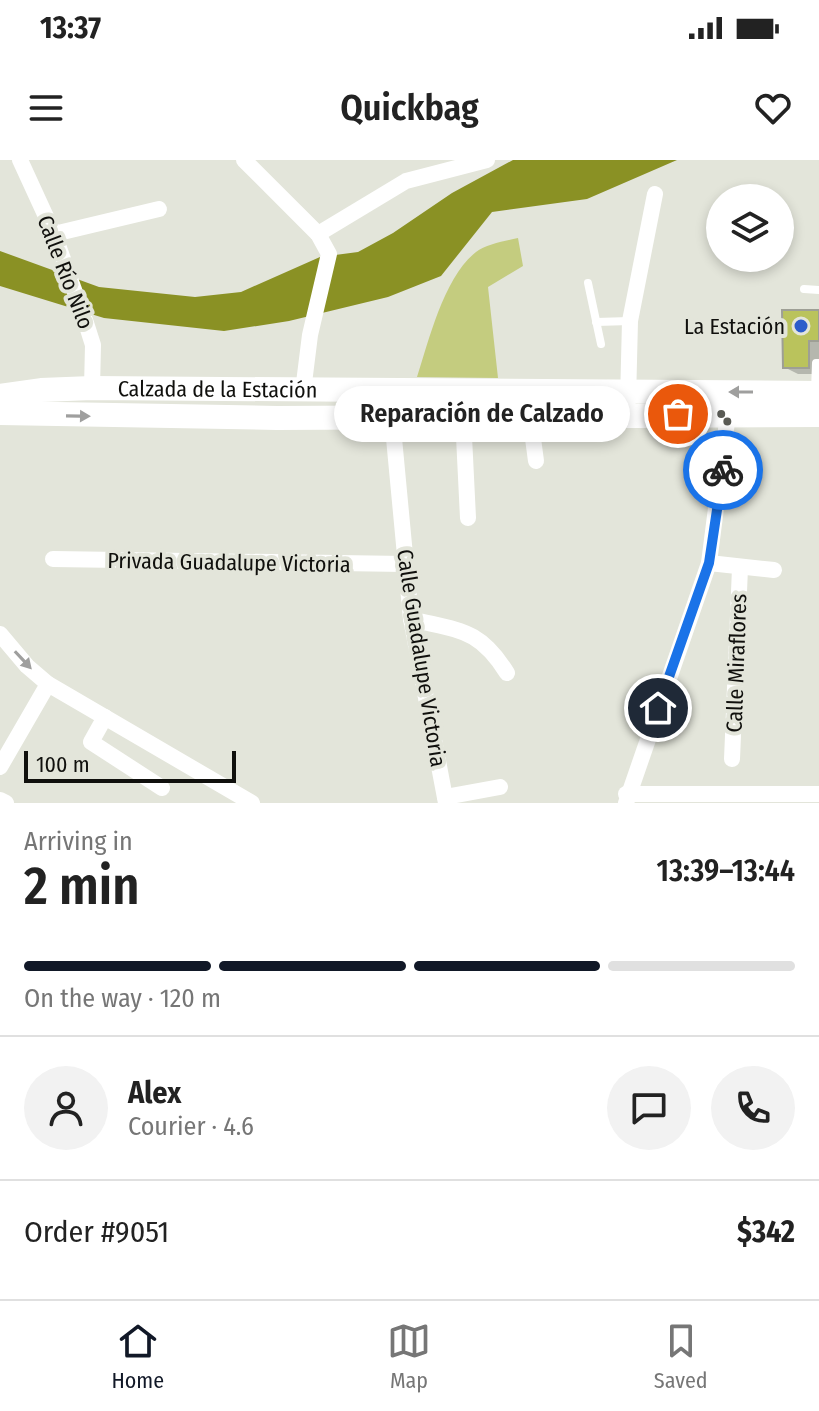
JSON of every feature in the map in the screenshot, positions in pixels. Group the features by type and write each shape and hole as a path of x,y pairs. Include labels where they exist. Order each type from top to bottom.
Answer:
{"main road":[{"name":"Calzada de la Estación","path":"0,396 92,388 303,391 628,403 818,400"},
{"path":"33,391 40,416"},
{"path":"277,418 295,404 303,391"},
{"name":"Calzada de la Estación","path":"0,413 277,418 530,416 628,403 728,414 818,400"}],"street":[{"name":"Calle Río Nilo","path":"20,160 54,234 93,345 92,388"},
{"path":"244,160 318,234 329,254 310,335 303,391"},
{"path":"318,234 406,181 487,160"},
{"path":"628,403 630,321 655,194"},
{"path":"54,234 159,209"},
{"path":"0,385 33,391"},
{"path":"728,414 709,563 626,799 790,799 819,794"},
{"path":"463,416 468,518"},
{"path":"530,416 536,461"},
{"name":"Calle Guadalupe Victoria","path":"392,417 411,619 445,800"},
{"name":"Privada Guadalupe Victoria","path":"53,559 405,564"},
{"name":"Calle Miraflores","path":"709,563 774,570"},
{"name":"Calle Miraflores","path":"732,759 740,568"},
{"path":"411,619 479,640 491,647 507,673"},
{"path":"0,634 27,666 48,684 252,803"},
{"path":"0,767 48,684"},
{"path":"105,717 91,742 162,788"},
{"path":"445,800 500,787"},
{"path":"0,800 6,803"}],"lane":[{"path":"588,283 601,344"},
{"path":"804,289 819,290"},
{"path":"596,322 630,321"},
{"path":"818,400 816,363 819,363"}],"shaded area":[{"path":"513,160 677,160 587,199 492,212 441,276 388,297 289,321 224,331 104,318 0,286 0,251 99,287 195,297 241,292 320,257 358,252 393,233 452,193"},
{"path":"518,238 523,266 488,287 498,378 417,377 446,293 465,263 485,247"}],"building":[{"name":"La Estación","path":"782,310 819,310 819,341 809,341 809,368 783,368"}],"way so far":[{"path":"678,414 728,414 723,470"}],"place":[{"name":"La Estación","path":"801,326"},
{"name":"Reparación de Calzado","path":"678,414"}],"route":[{"path":"658,708 709,563 723,470"}]}
